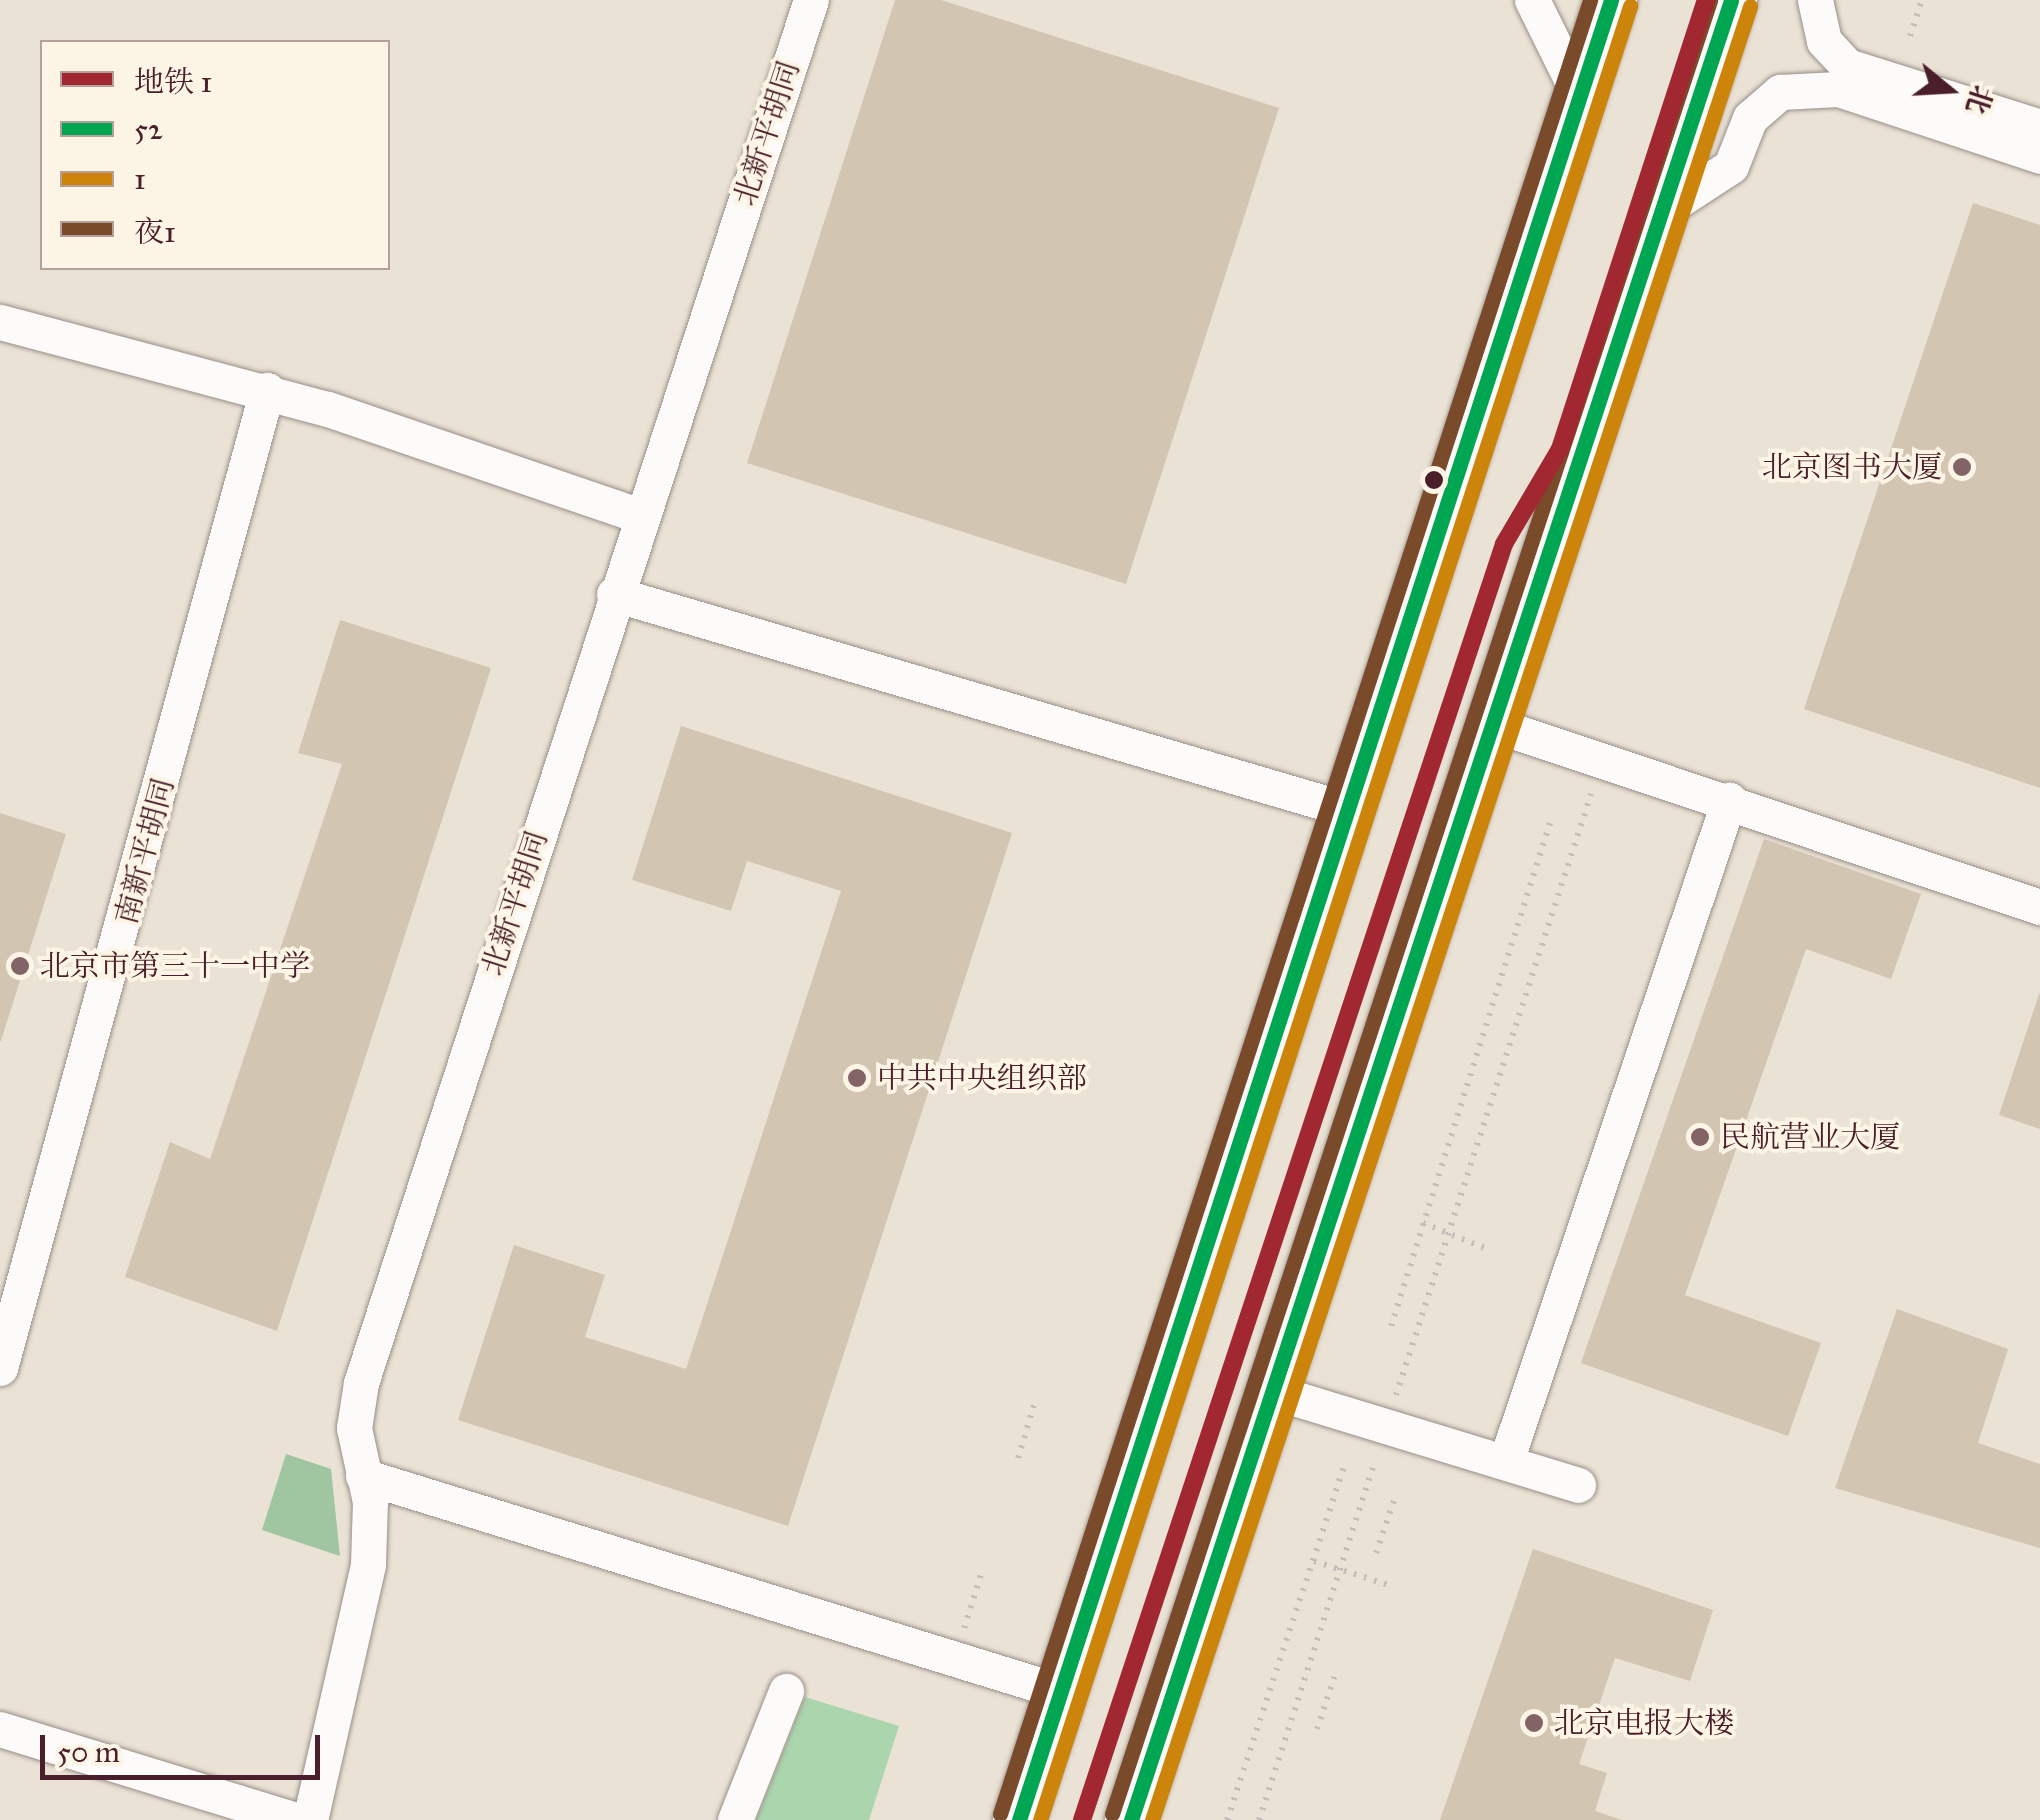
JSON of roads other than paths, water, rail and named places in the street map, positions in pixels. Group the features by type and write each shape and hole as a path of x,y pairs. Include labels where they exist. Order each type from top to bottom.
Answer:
{"highway":[{"path":"1019,1820 1611,0"},
{"path":"1131,1820 1731,0"}],"street":[{"name":"北新平胡同","path":"310,1820 368,1564 363,1476 354,1428 362,1383 614,594 811,0"},
{"path":"1532,0 1581,99"},
{"path":"1815,0 1824,41 1846,66 2040,127"},
{"path":"1659,213 1731,166 1750,118 1780,92 1838,89 2040,156"},
{"path":"0,322 267,390 640,516"},
{"name":"南新平胡同","path":"0,1368 267,390"},
{"path":"614,594 1349,810"},
{"path":"1495,724 2040,907"},
{"path":"1506,1462 1728,800"},
{"path":"1274,1392 1387,1423 1578,1484"},
{"path":"363,1476 1062,1692"},
{"path":"735,1820 786,1691"},
{"path":"0,1729 295,1820"}],"metro line":[{"name":"1","path":"1082,1820 1504,544 1560,449 1706,0"}],"place":[{"name":"北京图书大厦","path":"1962,467"},
{"name":"北京市第三十一中学","path":"20,966"},
{"name":"中共中央组织部","path":"857,1078"},
{"name":"民航营业大厦","path":"1700,1137"},
{"name":"北京电报大楼","path":"1534,1723"}]}
